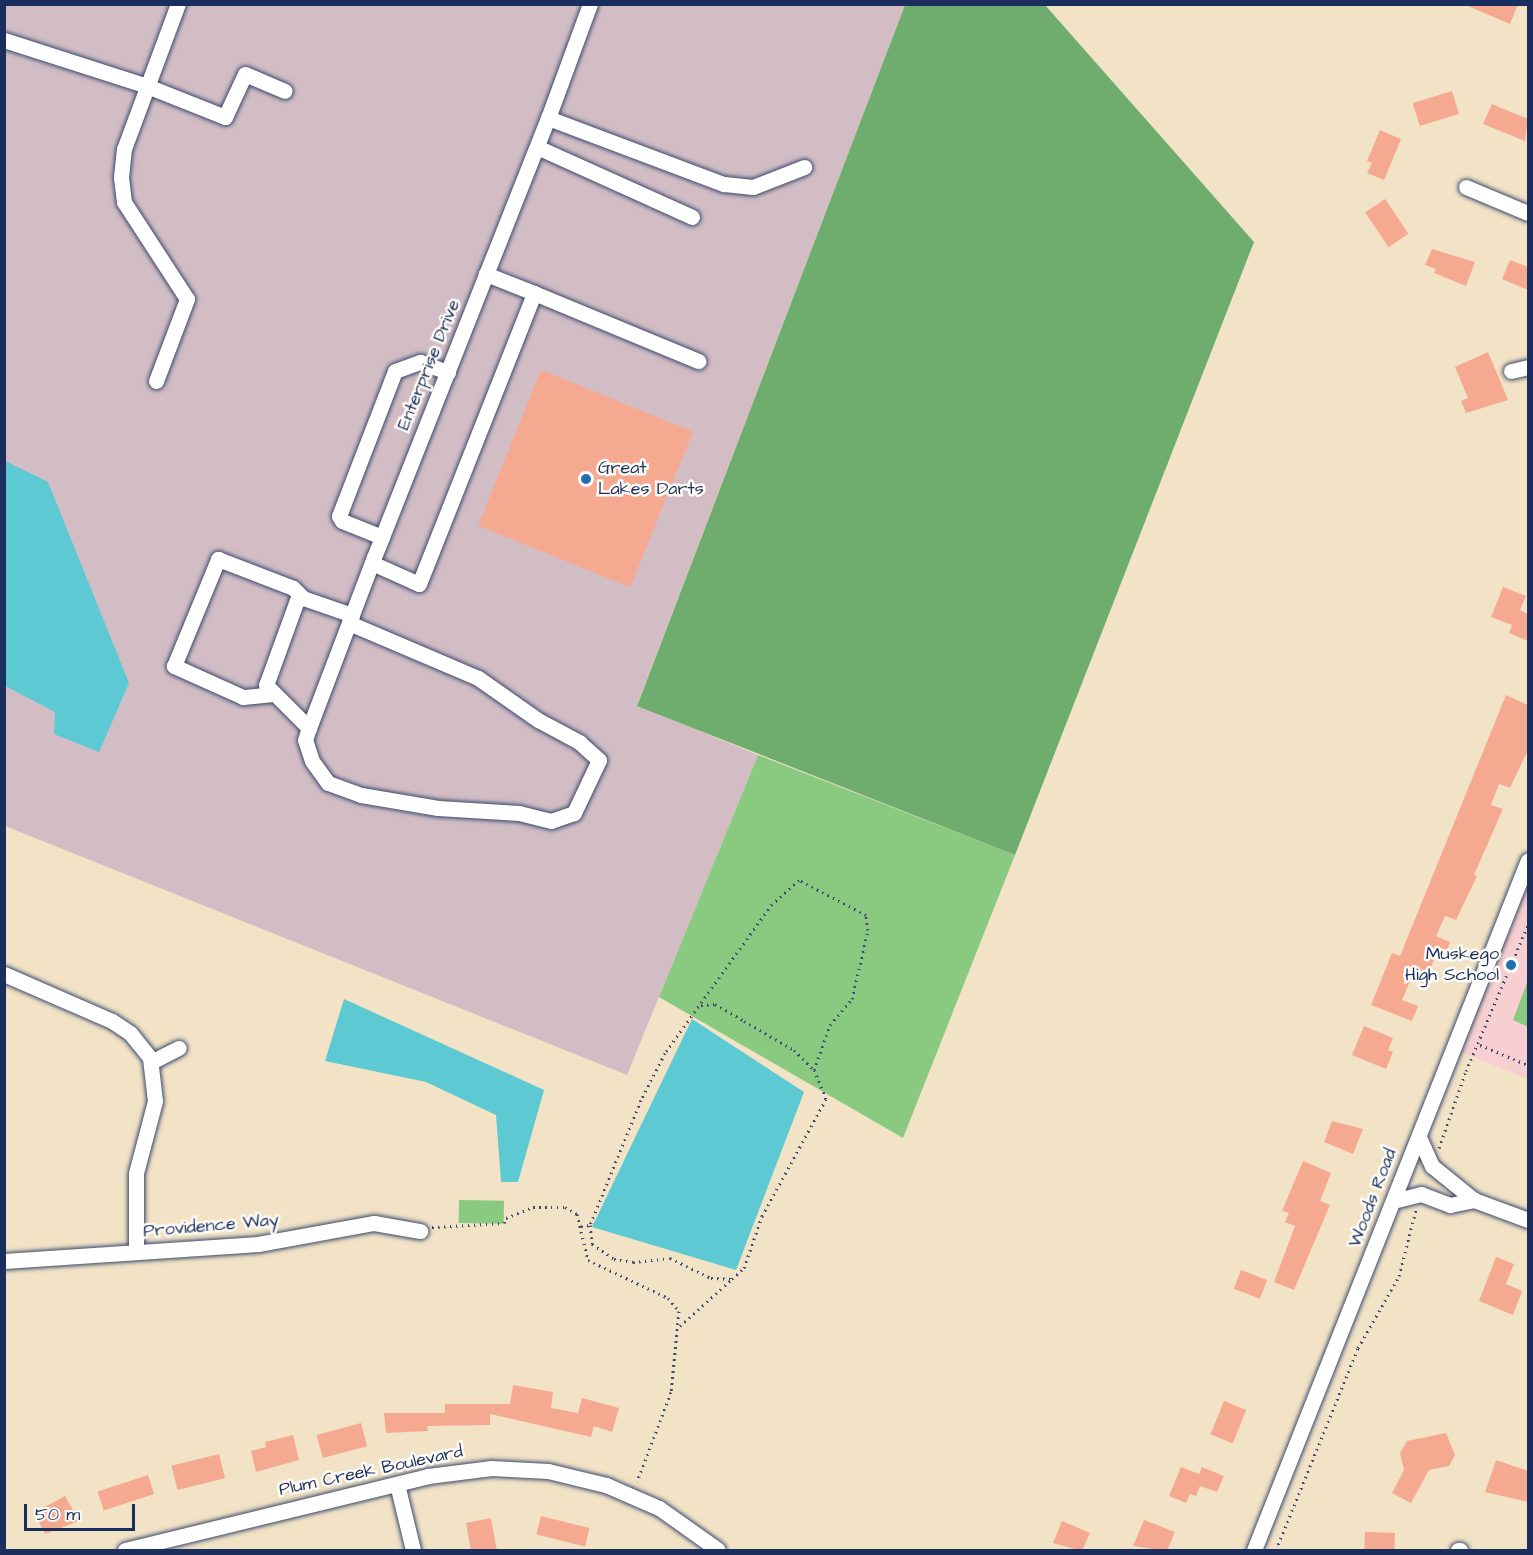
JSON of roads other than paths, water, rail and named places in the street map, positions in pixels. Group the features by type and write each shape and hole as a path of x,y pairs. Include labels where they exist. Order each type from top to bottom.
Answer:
{"street":[{"path":"156,381 187,299 124,202 121,190 124,149 178,4"},
{"name":"Enterprise Drive","path":"307,734 382,537 537,147 590,4"},
{"path":"4,40 147,86 225,117 244,74 285,91"},
{"path":"548,118 724,184 753,187 804,167"},
{"path":"537,147 692,217"},
{"path":"1466,187 1528,213"},
{"path":"486,274 698,361"},
{"path":"372,563 419,584 534,293"},
{"path":"382,537 342,521 339,516 395,371 420,362 448,372"},
{"path":"1511,371 1528,367"},
{"path":"273,694 243,697 174,666 218,559 292,588 303,598 478,678 538,720 579,742 599,760 574,813 551,821 519,813 438,808 361,795 328,783 312,761 307,734 266,685 267,677 297,600 303,598"},
{"name":"Woods Road","path":"1254,1551 1528,860"},
{"path":"4,974 112,1020 135,1039 151,1062 155,1101 135,1173 136,1252"},
{"path":"151,1062 179,1048"},
{"path":"1419,1137 1432,1166 1474,1200 1528,1220"},
{"path":"1393,1201 1421,1194 1450,1205 1474,1200"},
{"name":"Providence Way","path":"4,1261 258,1244 374,1223 420,1231"},
{"name":"Plum Creek Boulevard","path":"125,1551 150,1547 461,1470 525,1468 575,1477 632,1495 684,1524 718,1551"},
{"path":"397,1484 413,1551"}],"water":[{"path":"5,461 48,482 129,683 99,752 54,734 55,712 5,686"},
{"path":"344,999 544,1090 518,1182 501,1182 496,1115 426,1082 325,1061"},
{"path":"692,1019 804,1092 736,1270 592,1227"}],"place":[{"name":"Great Lakes Darts","path":"586,479"},
{"name":"Muskego High School","path":"1511,965"}]}
